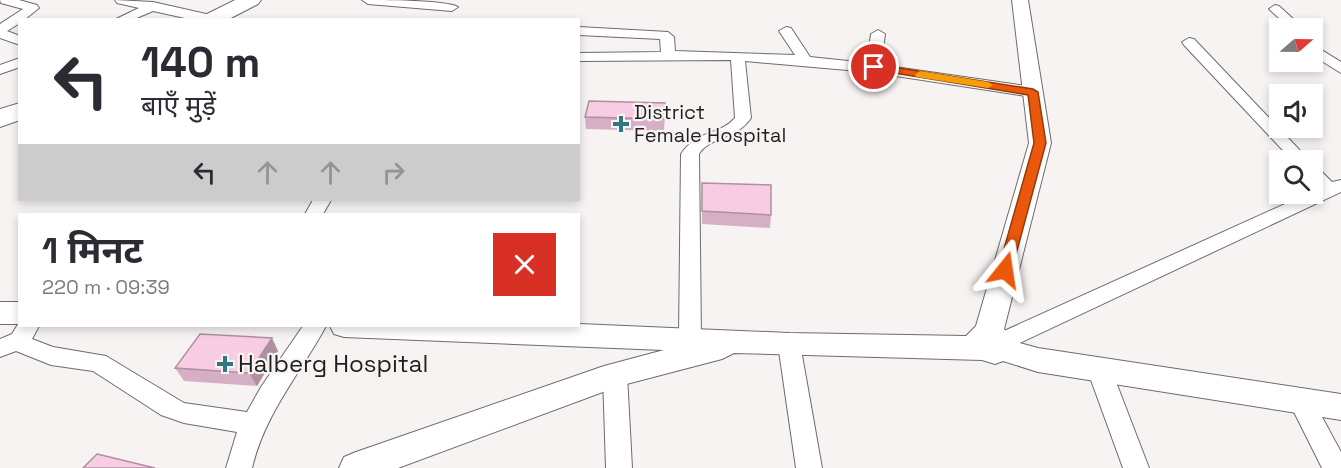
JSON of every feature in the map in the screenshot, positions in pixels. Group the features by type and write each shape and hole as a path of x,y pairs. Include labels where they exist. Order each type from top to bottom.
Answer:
{"main road":[{"path":"212,18 250,0"},
{"path":"228,18 264,0"},
{"path":"0,119 18,111"},
{"path":"0,126 18,118"}],"street":[{"path":"5,0 33,8 19,18"},
{"path":"121,0 205,18"},
{"path":"125,18 166,0"},
{"path":"368,0 452,7"},
{"path":"993,343 1040,143 1020,0"},
{"path":"1275,9 1285,18"},
{"path":"18,18 0,31 18,40"},
{"path":"580,31 663,34 667,38 668,56"},
{"path":"786,31 805,60"},
{"path":"874,67 878,34"},
{"path":"1188,42 1291,150"},
{"path":"770,58 795,46"},
{"path":"580,57 668,56 805,60 874,67 1033,92"},
{"path":"1323,56 1341,69"},
{"path":"690,338 690,154 699,142 736,126 743,118 738,57"},
{"path":"0,70 18,63"},
{"path":"993,343 1335,188"},
{"path":"0,313 17,332 21,344 51,356 98,363 170,408 184,413 252,424"},
{"path":"239,468 243,447 252,424 314,327"},
{"path":"373,327 690,338 789,344 993,343 1038,360 1341,407"},
{"path":"356,468 615,375 746,341"},
{"path":"789,344 809,468"},
{"path":"1099,369 1136,468"},
{"path":"615,375 619,468"},
{"path":"1300,400 1336,468"}],"building":[{"path":"589,101 665,103 664,119 585,117"},
{"path":"702,183 771,185 771,215 702,211"},
{"path":"200,334 272,338 249,373 175,368"},
{"path":"97,454 155,468 83,468"}],"slow traffic":[{"path":"920,75 988,85"}],"place":[{"name":"District Female Hospital","path":"621,124"},
{"name":"Halberg Hospital","path":"225,364"}],"route":[{"path":"874,67 1033,92 1040,143 1005,270"}]}
